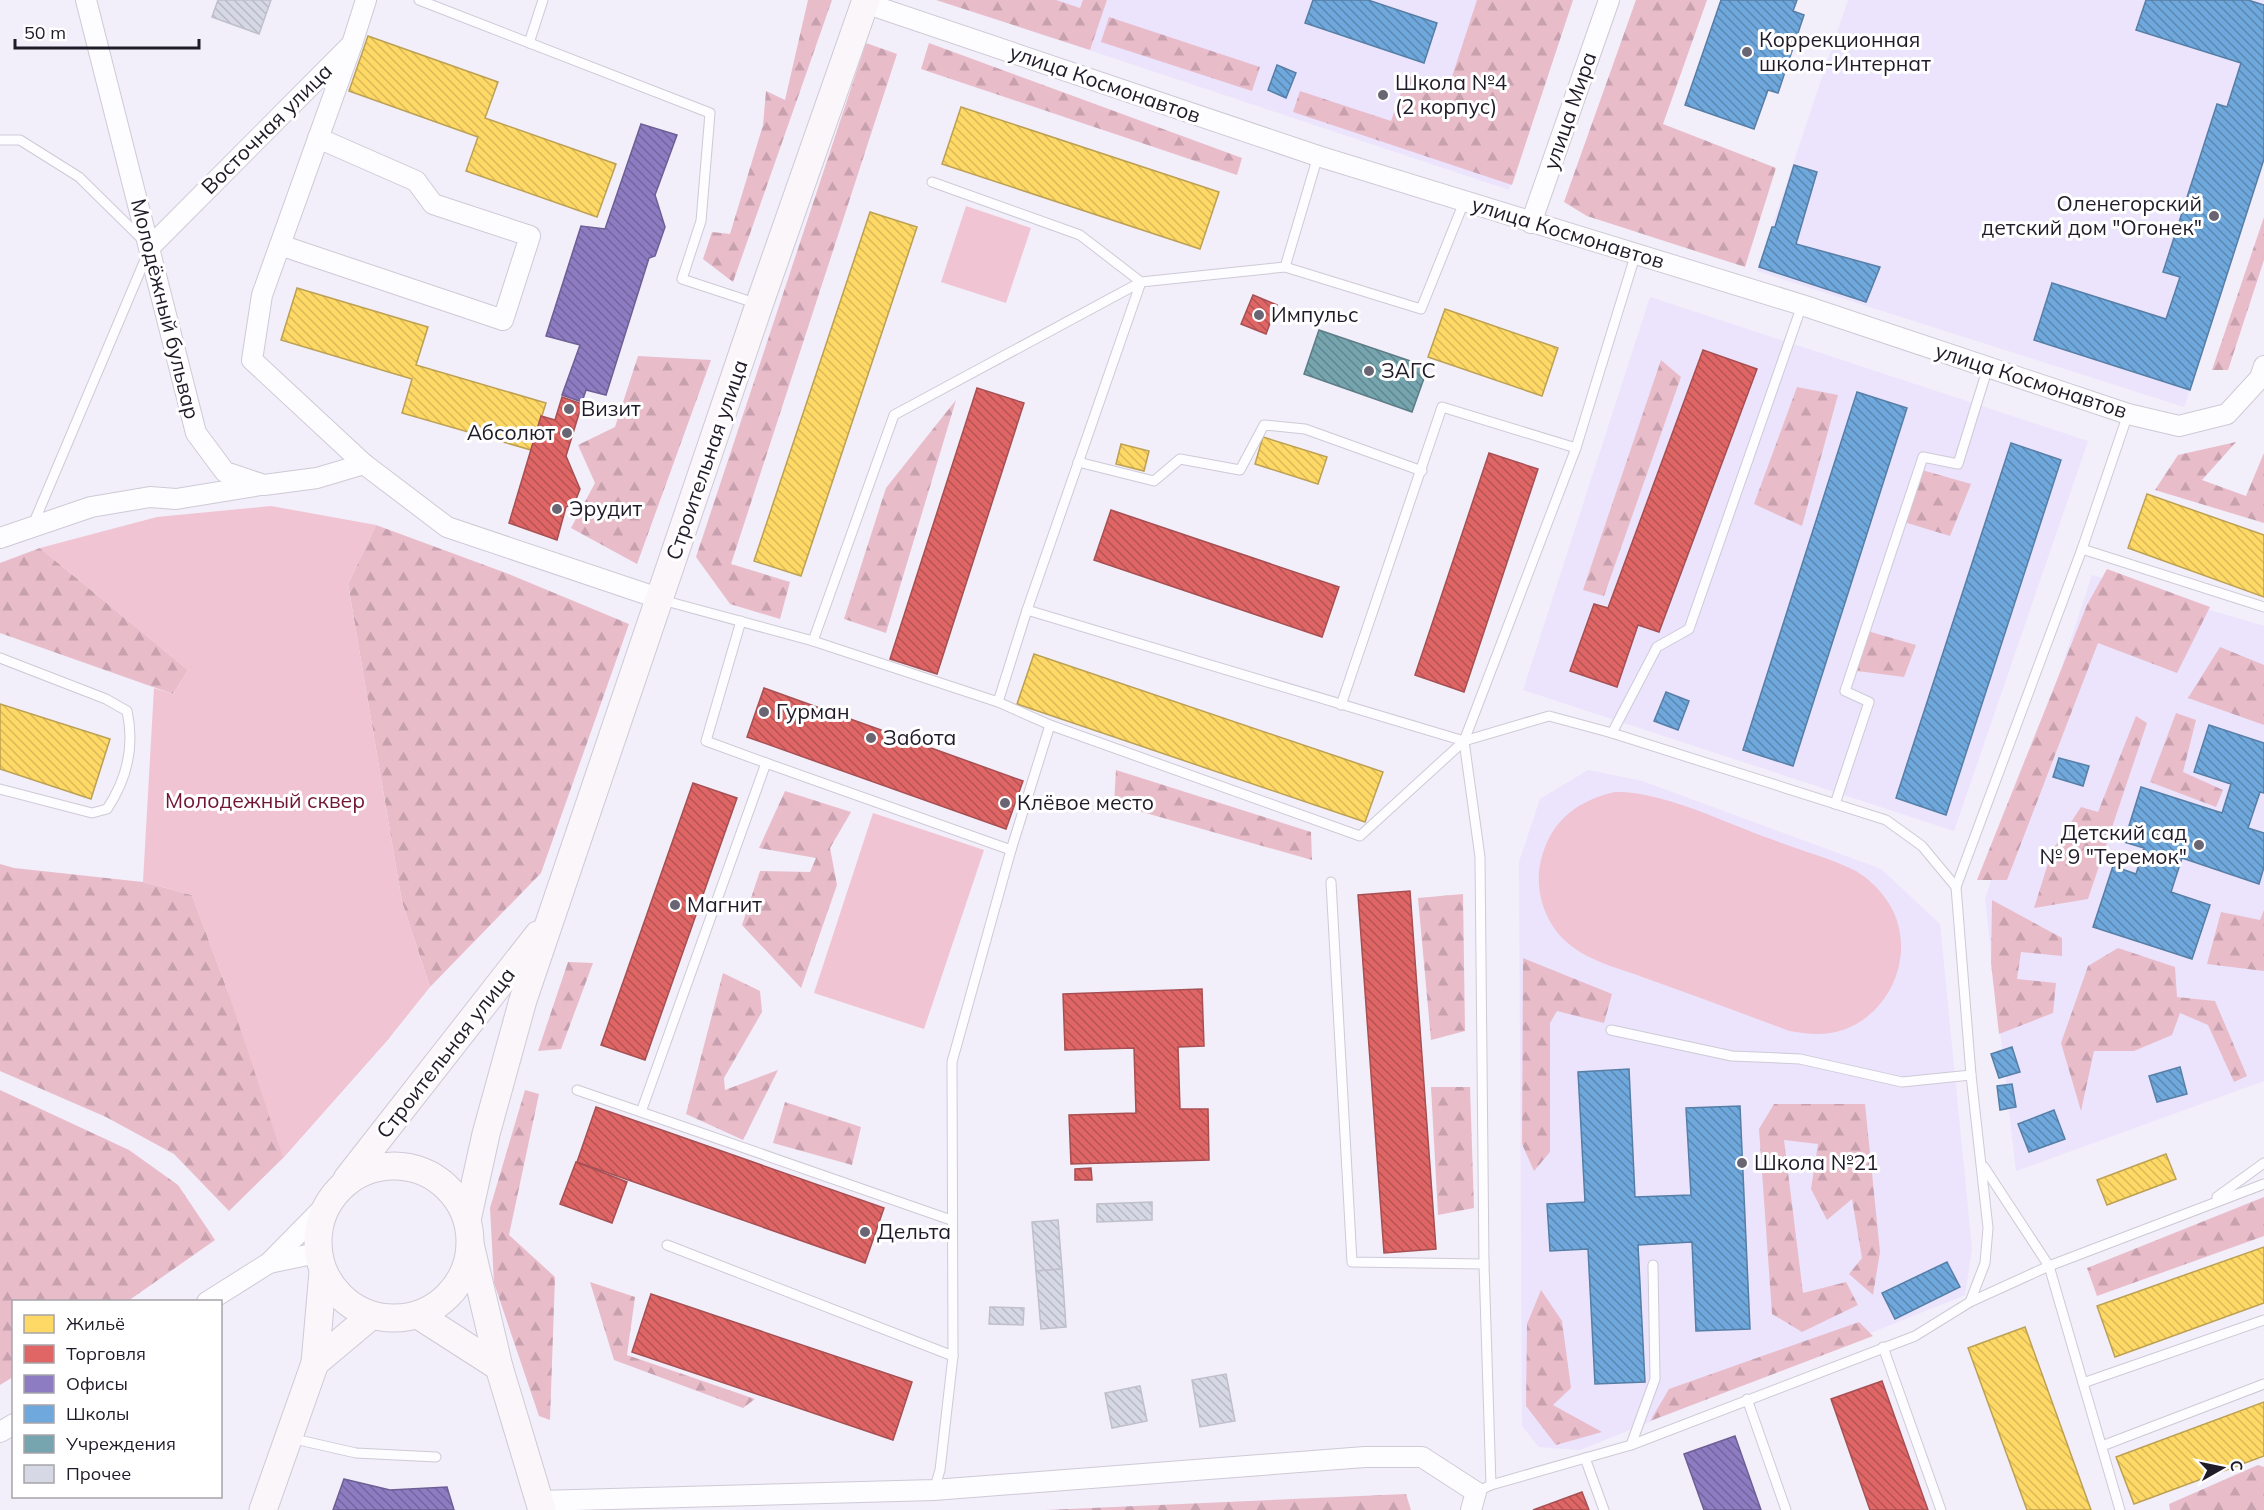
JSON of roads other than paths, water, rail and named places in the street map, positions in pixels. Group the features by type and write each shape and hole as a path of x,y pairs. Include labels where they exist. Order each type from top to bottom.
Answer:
{"street":[{"name":"Молодёжный бульвар","path":"86,0 196,433 225,472 264,485 317,478 364,464"},
{"name":"Восточная улица","path":"150,247 352,44 366,0"},
{"name":"улица Мира","path":"1531,223 1609,0"},
{"name":"улица Космонавтов","path":"865,2 1318,156 1802,305 2128,414 2179,426 2227,414 2262,372"},
{"name":"Строительная улица","path":"467,1220 486,1134 523,1000 759,305 865,2"},
{"path":"352,44 262,295 252,360 364,464 447,527 661,599"},
{"path":"280,245 503,320 530,236 434,204 416,181 318,138"},
{"path":"0,538 91,507 150,497 176,499 264,485"},
{"name":"Строительная улица","path":"335,1195 550,920"},
{"path":"210,1300 269,1263 357,1175 382,1167 416,1169 434,1177 453,1195 467,1220 471,1247 499,1367 540,1505 934,1490 1365,1457 1422,1457 1479,1496"},
{"path":"263,1510 286,1437 315,1363 320,1262 319,1225 335,1195"},
{"path":"320,1262 344,1301 371,1316 397,1319 418,1315 440,1303 457,1285 468,1261 471,1247"},
{"path":"269,1263 320,1262"},
{"path":"418,1315 499,1367"},
{"path":"315,1363 371,1316"}],"lane":[{"path":"419,0 710,113 701,221 682,279 759,305"},
{"path":"529,43 543,0"},
{"path":"0,140 20,140 78,177 150,247 31,529"},
{"path":"1286,267 1318,156"},
{"path":"932,182 1080,235 1141,282"},
{"path":"813,641 894,415 1141,282 1286,267 1421,309 1464,202"},
{"path":"1636,253 1576,448 1464,741 1480,857 1484,1264 1479,1496 1585,1458 1631,1445 1915,1336 1970,1302 2049,1266 2264,1184"},
{"path":"998,702 1027,610 1141,282"},
{"path":"1612,733 1657,647 1689,629 1802,305"},
{"path":"1835,804 1869,702 1845,691 1923,457 1958,464 1988,367"},
{"path":"1341,705 1442,407 1576,448"},
{"path":"1970,1302 1985,1263 1988,1228 1971,1075 1956,887 2082,549 2128,414"},
{"path":"1078,462 1154,481 1180,459 1240,470 1264,425 1305,429 1422,471"},
{"path":"2082,549 2264,607"},
{"path":"661,599 813,641 998,702 1050,725 1360,836 1464,741 1550,716 1612,733 1886,820 1922,846 1956,887"},
{"path":"1027,610 1464,741"},
{"path":"741,621 706,741 1011,850"},
{"path":"0,658 106,699 128,711 131,729 129,762 107,809 92,813 0,789"},
{"path":"934,1490 940,1470 953,1356 952,1062 1011,850 1050,725"},
{"path":"641,1112 766,763"},
{"path":"1331,882 1352,1262 1484,1264"},
{"path":"1611,1030 1732,1056 1800,1059 1902,1082 1971,1075"},
{"path":"577,1090 951,1220"},
{"path":"2207,1204 2264,1163"},
{"path":"1982,1165 2049,1266 2120,1510"},
{"path":"667,1245 953,1356"},
{"path":"1631,1445 1655,1379 1653,1265"},
{"path":"2083,1383 2264,1320"},
{"path":"1883,1347 1941,1510"},
{"path":"2102,1446 2264,1384"},
{"path":"1747,1399 1786,1510"},
{"path":"286,1437 356,1453 436,1457"},
{"path":"1585,1458 1604,1510"}],"place":[{"name":"Коррекционная школа-Интернат","path":"1747,52"},
{"name":"Школа №4 (2 корпус)","path":"1383,95"},
{"name":"Оленегорский детский дом \"Огонек\"","path":"2214,216"},
{"name":"Импульс","path":"1259,315"},
{"name":"ЗАГС","path":"1369,371"},
{"name":"Визит","path":"569,409"},
{"name":"Абсолют","path":"567,433"},
{"name":"Эрудит","path":"557,509"},
{"name":"Гурман","path":"764,712"},
{"name":"Забота","path":"871,738"},
{"name":"Клёвое место","path":"1005,803"},
{"name":"Детский сад № 9 \"Теремок\"","path":"2199,845"},
{"name":"Магнит","path":"675,905"},
{"name":"Школа №21","path":"1742,1163"},
{"name":"Дельта","path":"865,1232"}],"park label":[{"name":"Молодежный сквер","path":"265,801"}]}
